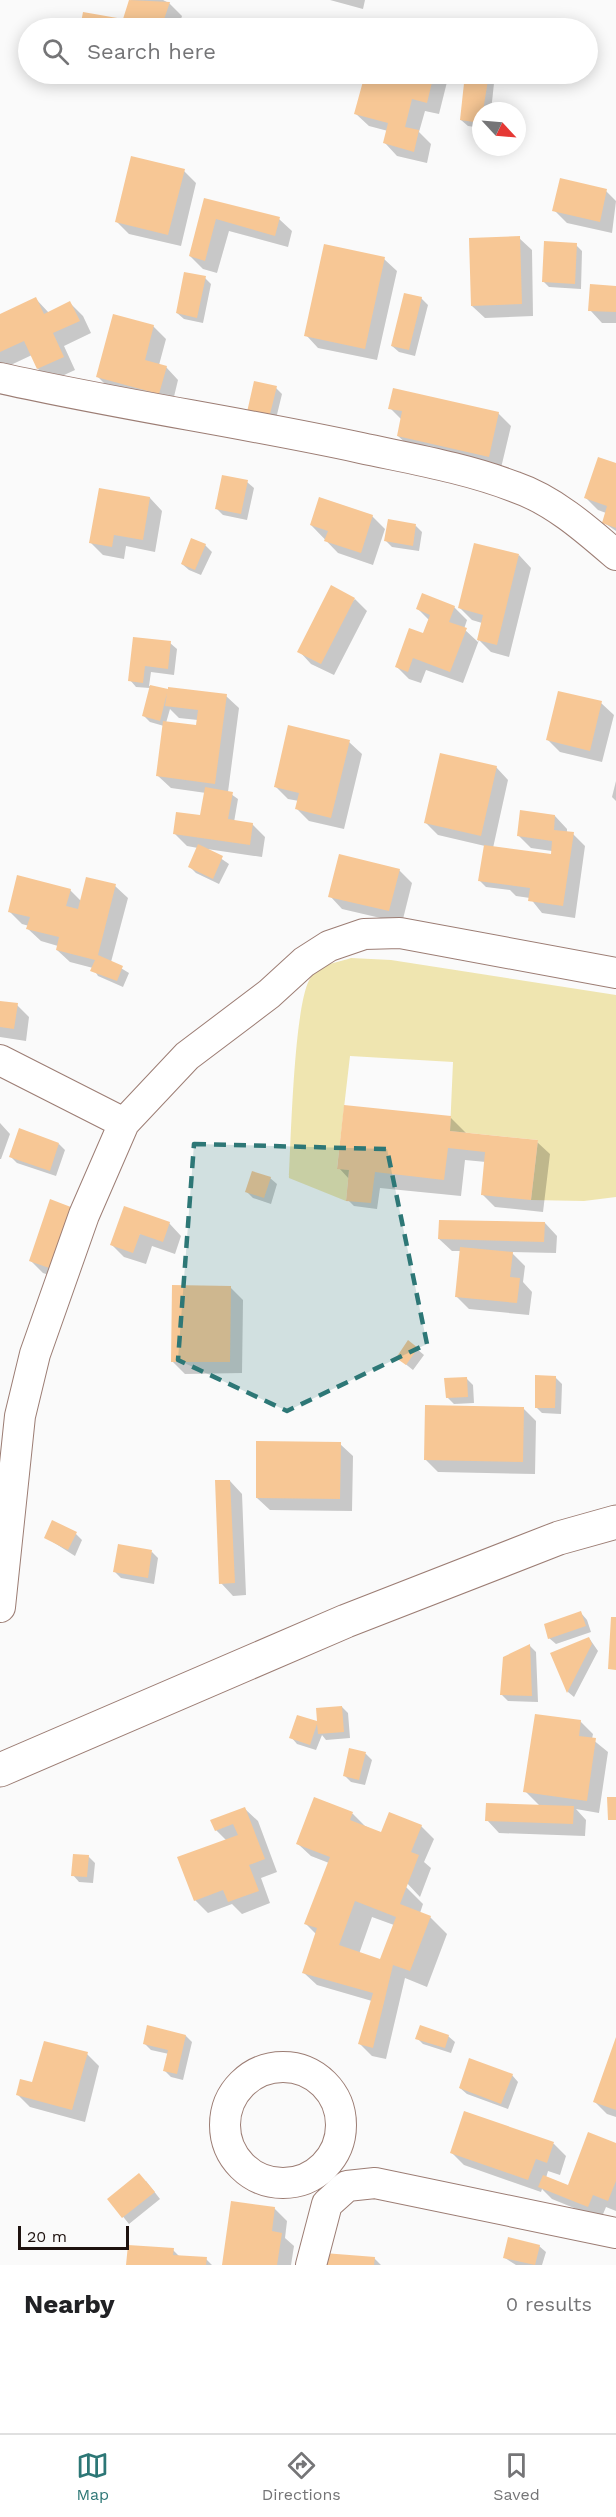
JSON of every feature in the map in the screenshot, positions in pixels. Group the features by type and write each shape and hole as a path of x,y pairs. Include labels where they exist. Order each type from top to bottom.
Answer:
{"main road":[{"path":"559,1538 616,1509"},
{"path":"0,1770 346,1621 559,1538 616,1522"}],"street":[{"path":"0,378 83,397 314,438 431,463 517,487 579,522 616,555"},
{"path":"0,1607 10,1416 35,1354 84,1215 124,1124 187,1056 269,994 304,962 329,946 364,934 400,933 616,973"},
{"path":"0,1060 124,1124"},
{"path":"327,2162 347,2186"},
{"path":"311,2265 327,2204 347,2186 375,2183 616,2234"}],"highlighted area":[{"path":"194,1144 387,1149 427,1344 287,1411 178,1360"}],"shaded area":[{"path":"351,958 391,960 616,995 616,1197 584,1201 531,1200 538,1140 450,1131 453,1062 350,1056 337,1168 349,1170 346,1201 289,1178 297,1041 305,991 311,977 319,969"}],"building":[{"path":"129,0 170,2 164,18 123,18"},
{"path":"83,12 117,18 82,18"},
{"path":"362,84 432,84 427,103 412,99 405,127 419,130 414,152 383,143 388,123 354,114"},
{"path":"464,84 487,84 484,102 472,102 472,122 460,120"},
{"path":"131,156 185,169 168,235 115,222"},
{"path":"560,178 607,189 600,222 552,211"},
{"path":"204,198 280,217 275,236 216,219 205,261 189,256"},
{"path":"520,236 522,304 471,306 469,238"},
{"path":"544,241 577,243 575,284 542,282"},
{"path":"324,244 385,257 365,349 304,336"},
{"path":"184,272 206,276 197,318 176,313"},
{"path":"590,284 616,286 616,312 588,311"},
{"path":"404,293 422,297 409,350 391,346"},
{"path":"36,297 44,314 70,301 80,321 53,333 64,357 37,369 24,341 0,352 0,314"},
{"path":"113,314 154,325 145,360 167,366 159,394 96,377"},
{"path":"254,381 277,386 267,426 245,421"},
{"path":"393,388 499,412 489,457 397,436 402,411 388,409"},
{"path":"598,457 616,463 616,528 602,523 607,506 584,498"},
{"path":"222,475 248,480 241,514 215,509"},
{"path":"99,488 150,497 143,540 114,535 112,547 89,543"},
{"path":"319,497 373,515 361,553 324,541 328,531 310,525"},
{"path":"388,519 416,524 413,546 384,541"},
{"path":"191,538 206,544 195,570 181,564"},
{"path":"474,543 519,554 497,645 477,640 483,615 458,608"},
{"path":"331,585 355,598 321,664 297,652"},
{"path":"422,593 455,606 449,622 467,628 450,672 413,658 408,672 395,667 409,628 423,633 430,615 416,609"},
{"path":"133,637 171,641 168,669 145,666 143,683 128,681"},
{"path":"150,685 168,689 168,687 227,694 215,784 156,776 163,721 196,725 198,710 165,706 167,693 160,721 142,716"},
{"path":"558,691 602,701 590,751 546,740"},
{"path":"288,725 350,740 331,818 295,809 299,793 274,787"},
{"path":"440,753 497,766 481,836 424,823"},
{"path":"205,787 233,792 228,819 253,823 250,845 173,834 176,812 200,815"},
{"path":"520,810 555,815 554,830 574,832 563,906 528,901 530,888 478,881 484,845 551,854 552,841 517,836"},
{"path":"198,844 223,856 213,879 188,867"},
{"path":"339,854 400,869 389,911 328,897"},
{"path":"17,875 71,889 66,906 78,909 86,877 116,884 98,955 123,966 117,981 90,971 95,960 56,950 59,937 26,929 30,917 8,912"},
{"path":"0,1001 18,1003 14,1029 0,1027"},
{"path":"344,1105 451,1116 450,1131 538,1140 531,1200 481,1195 485,1152 448,1148 444,1180 375,1172 371,1203 346,1201 349,1170 337,1169"},
{"path":"19,1128 59,1143 50,1171 9,1157"},
{"path":"252,1171 271,1177 264,1198 245,1192"},
{"path":"50,1199 76,1209 55,1270 29,1261"},
{"path":"124,1206 170,1222 163,1242 140,1234 133,1253 110,1245"},
{"path":"439,1220 545,1222 544,1242 438,1239"},
{"path":"460,1247 513,1252 510,1277 520,1278 517,1303 455,1297"},
{"path":"172,1285 231,1286 230,1362 171,1362"},
{"path":"408,1340 418,1348 406,1365 396,1358"},
{"path":"535,1375 556,1376 555,1408 535,1408"},
{"path":"467,1377 468,1397 446,1398 444,1378"},
{"path":"425,1405 524,1407 523,1462 424,1460"},
{"path":"256,1441 341,1442 340,1499 256,1498"},
{"path":"215,1480 230,1480 235,1583 219,1584"},
{"path":"52,1520 77,1532 68,1550 44,1538"},
{"path":"118,1544 152,1550 148,1578 113,1572"},
{"path":"581,1611 586,1626 548,1639 544,1624"},
{"path":"611,1617 616,1617 616,1670 608,1669"},
{"path":"589,1637 592,1644 567,1693 550,1653"},
{"path":"530,1644 532,1696 500,1695 503,1657"},
{"path":"342,1706 344,1732 318,1734 317,1724 310,1745 289,1738 297,1715 317,1721 316,1708"},
{"path":"535,1714 581,1720 579,1736 596,1738 587,1801 523,1792"},
{"path":"349,1748 366,1752 359,1780 343,1776"},
{"path":"314,1797 353,1812 350,1820 381,1832 389,1812 422,1825 411,1852 419,1855 400,1904 431,1916 410,1971 393,1965 373,2048 358,2044 373,1993 302,1973 317,1928 304,1924 330,1857 296,1844","holes":["355,1901 396,1917 380,1959 339,1945"]},
{"path":"607,1797 616,1797 616,1820 608,1820"},
{"path":"486,1803 574,1806 573,1824 485,1821"},
{"path":"245,1807 265,1859 249,1865 259,1891 228,1902 223,1890 194,1901 177,1857 238,1835 233,1824 215,1831 210,1820"},
{"path":"73,1854 89,1855 87,1877 71,1876"},
{"path":"147,2025 186,2035 177,2074 163,2071 168,2050 143,2044"},
{"path":"420,2025 449,2035 445,2048 415,2039"},
{"path":"616,2037 616,2110 593,2102"},
{"path":"44,2041 88,2052 72,2110 16,2095 20,2079 32,2082"},
{"path":"469,2058 513,2074 501,2104 459,2088"},
{"path":"464,2111 554,2142 547,2163 536,2159 528,2180 450,2153"},
{"path":"588,2132 616,2143 616,2181 608,2201 593,2195 588,2207 538,2187 543,2175 568,2185"},
{"path":"139,2173 155,2192 122,2218 107,2199"},
{"path":"231,2201 275,2207 272,2231 282,2233 277,2265 222,2265"},
{"path":"508,2237 540,2245 535,2265 503,2258"},
{"path":"128,2245 174,2248 173,2255 207,2257 206,2265 126,2265"},
{"path":"324,2253 375,2257 374,2265 323,2265"}]}
